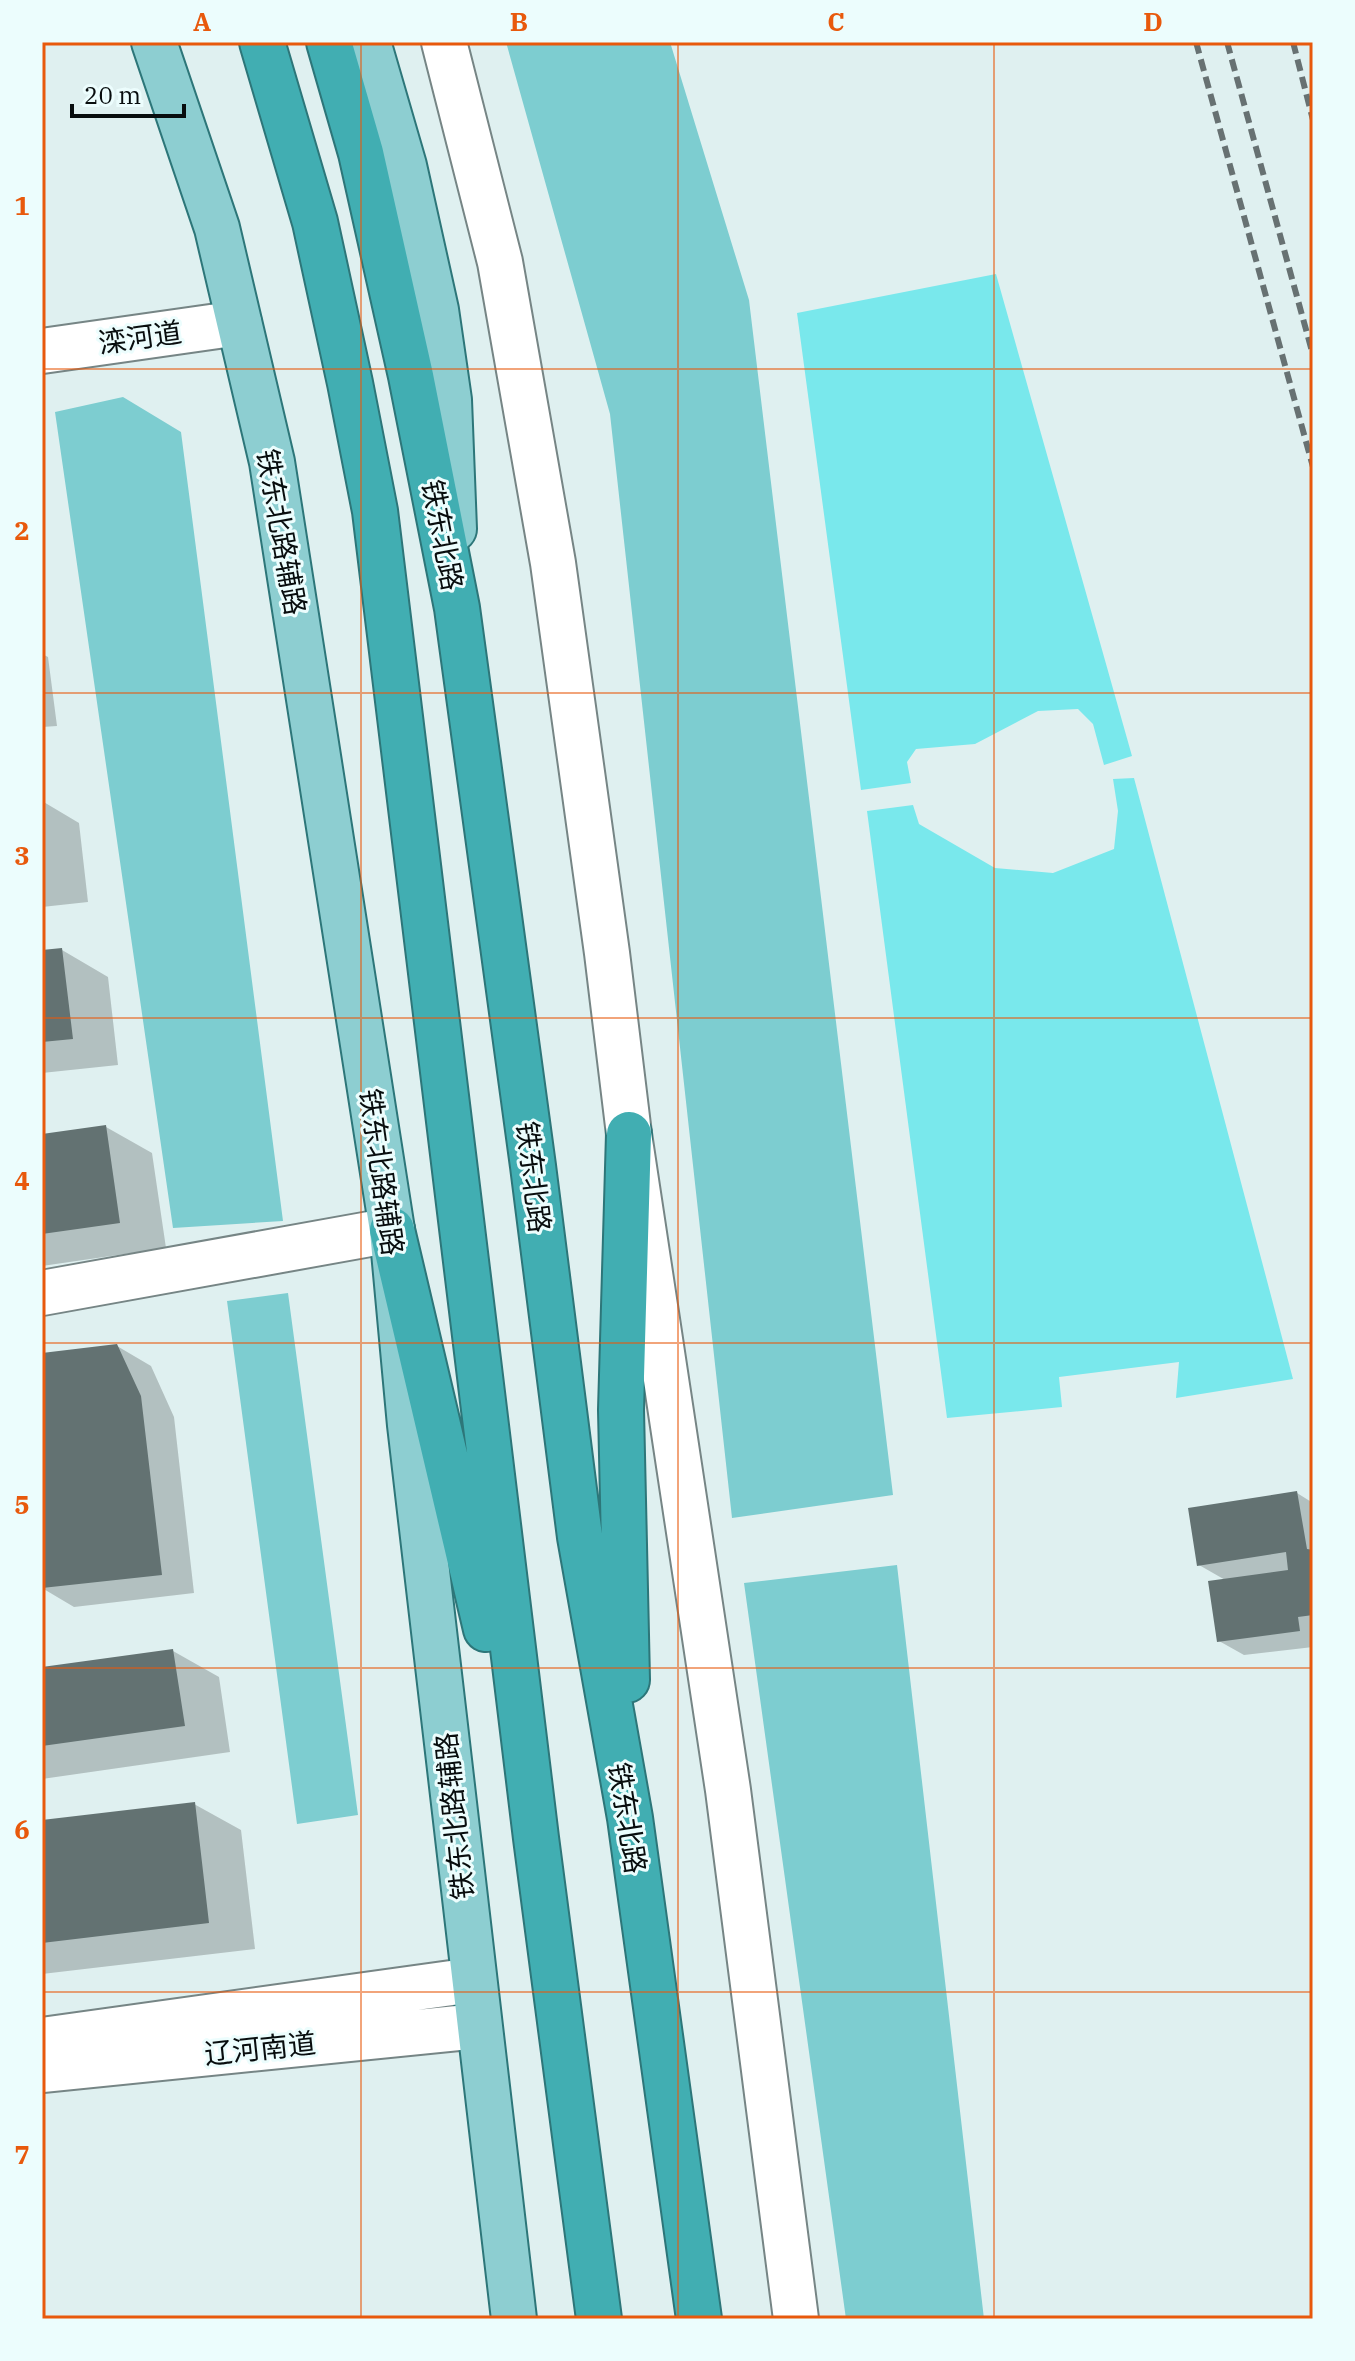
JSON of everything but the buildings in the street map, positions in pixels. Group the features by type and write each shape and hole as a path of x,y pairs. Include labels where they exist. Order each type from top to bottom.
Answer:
{"highway":[{"path":"262,42 315,222 375,511 536,1838 599,2319"},
{"name":"铁东北路","path":"329,42 364,168 411,376 457,608 580,1537 630,1818 699,2319"},
{"path":"629,1134 621,1410 630,1818"},
{"path":"392,1230 536,1838"}],"main road":[{"name":"铁东北路辅路","path":"154,42 217,228 272,462 392,1230 410,1425 514,2319"},
{"path":"368,42 404,166 436,310 449,400 457,608"}],"street":[{"path":"446,47 500,262 553,563 629,1134 728,1790 796,2319"},
{"name":"滦河道","path":"42,351 239,323"},
{"path":"42,1293 392,1230"},
{"name":"辽河南道","path":"42,2040 473,1980"},
{"name":"辽河南道","path":"42,2070 478,2026"}],"shaded area":[{"path":"506,42 670,42 749,300 893,1495 732,1518 610,414"},
{"path":"996,274 1132,756 1104,765 1093,724 1078,709 1038,711 975,744 916,749 907,762 911,783 861,790 797,313"},
{"path":"123,397 181,432 283,1221 173,1228 55,412"},
{"path":"1134,778 1293,1379 1176,1398 1179,1362 1059,1377 1062,1407 947,1418 867,811 913,805 919,824 995,868 1053,873 1114,849 1118,811 1113,779"},
{"path":"288,1293 358,1815 297,1824 227,1301"},
{"path":"897,1565 984,2319 846,2319 744,1583"}],"railway":[{"path":"1196,42 1313,467"},
{"path":"1227,42 1313,355"},
{"path":"1293,42 1313,120"}]}
